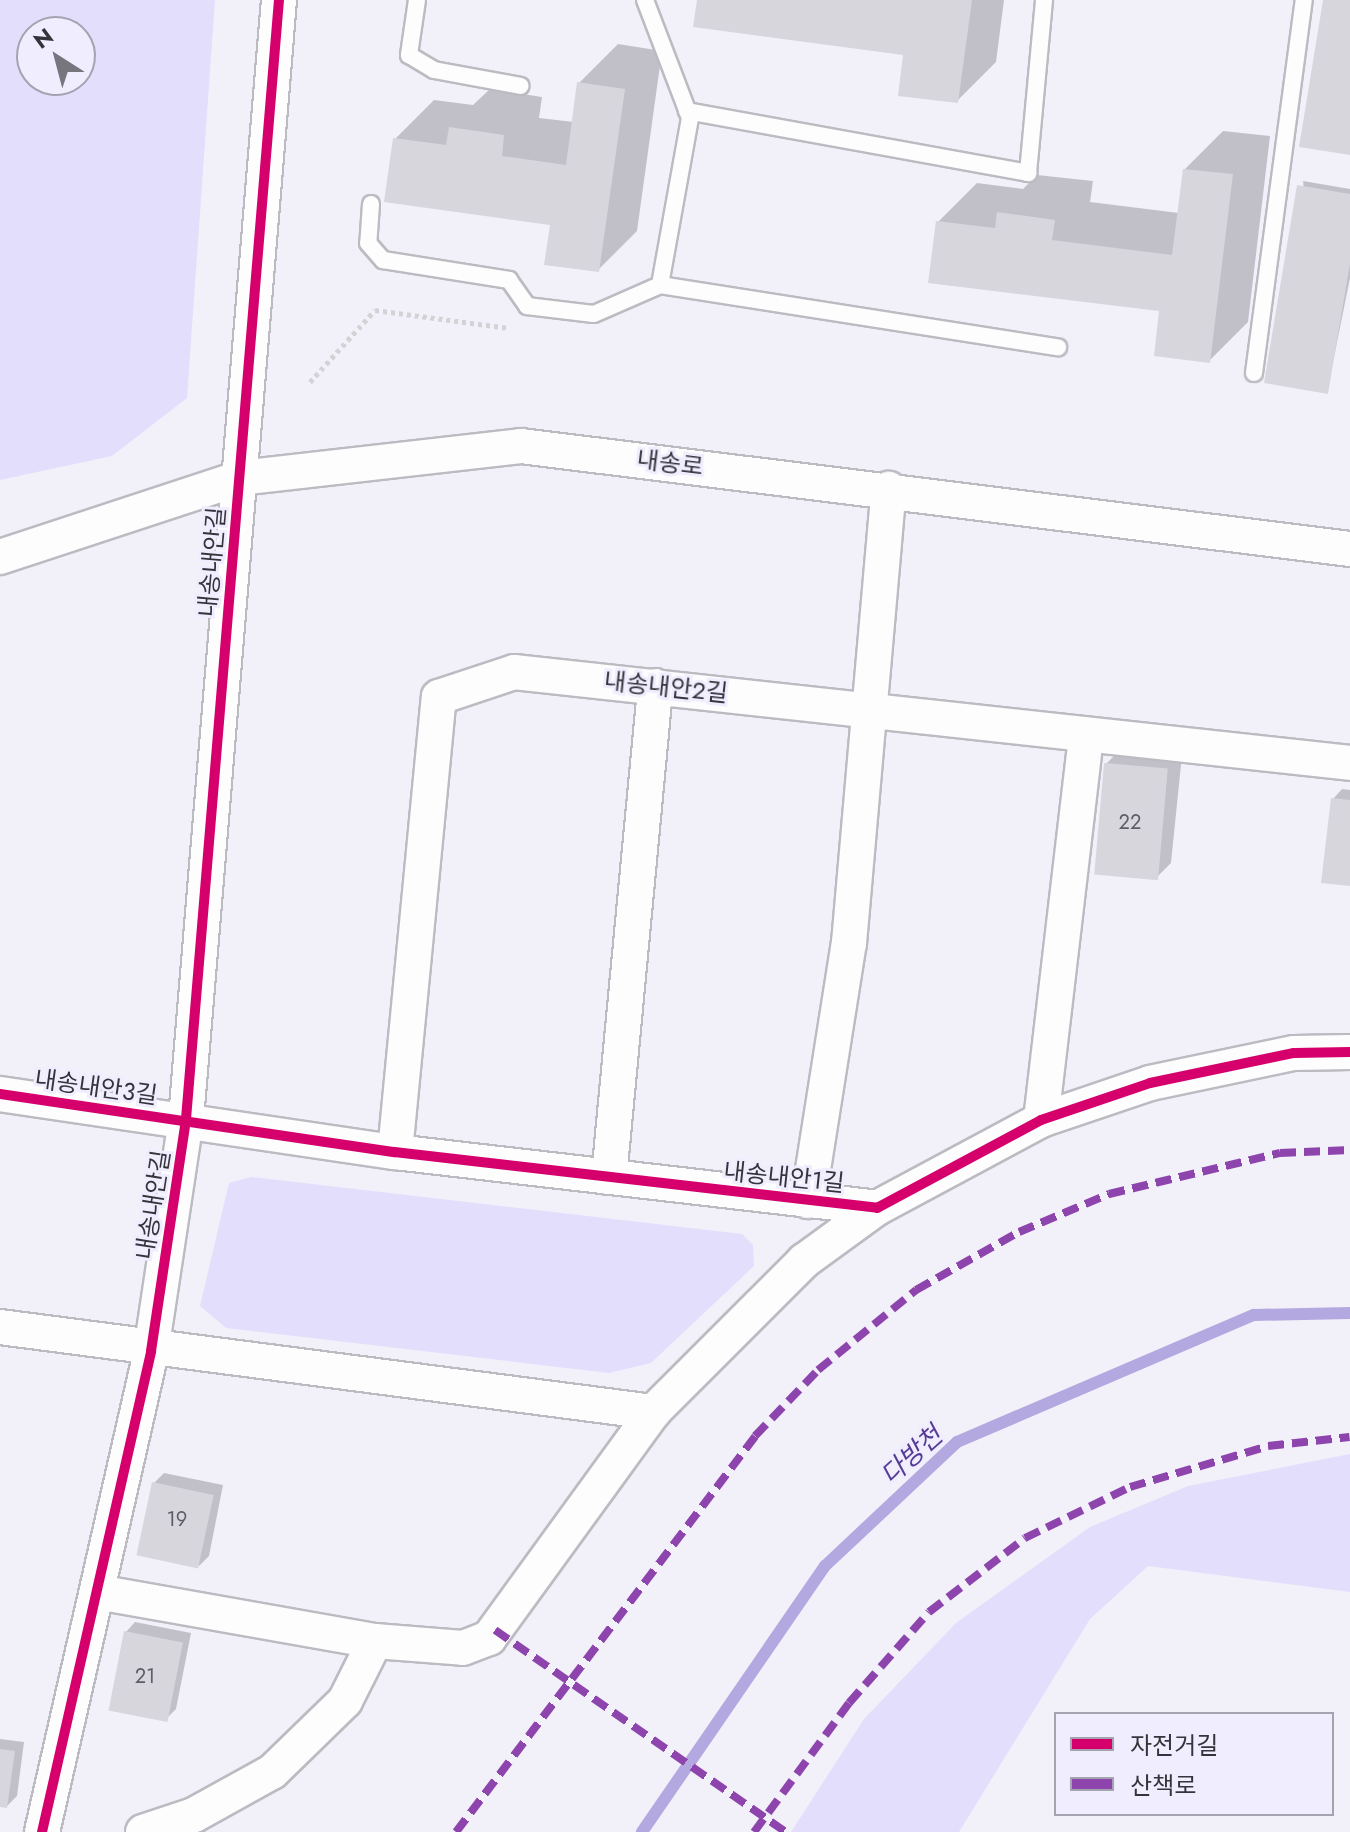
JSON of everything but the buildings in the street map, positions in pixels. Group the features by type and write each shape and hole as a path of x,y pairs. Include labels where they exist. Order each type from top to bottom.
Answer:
{"street":[{"name":"내송내안길","path":"42,1832 151,1351 186,1119 279,0"},
{"name":"내송로","path":"0,557 240,478 521,446 889,489 1350,549"},
{"path":"808,1201 849,943 889,489"},
{"name":"내송내안2길","path":"395,1152 439,697 514,672 871,708 1350,763"},
{"path":"609,1177 655,686"},
{"path":"1041,1120 1086,735"},
{"name":"내송내안1길","path":"186,1119 395,1152 877,1208 1041,1120 1150,1083 1294,1053 1350,1052"},
{"name":"내송내안3길","path":"0,1094 186,1119"},
{"path":"97,1592 375,1641 463,1648 489,1638 653,1412 804,1261 877,1208"},
{"path":"0,1327 151,1351 653,1412"},
{"path":"143,1832 194,1815 272,1772 345,1701 375,1641"}],"lane":[{"path":"417,0 409,55 434,70 521,86"},
{"path":"645,0 687,111 660,285"},
{"path":"687,111 1028,173 1044,0"},
{"path":"1254,373 1304,0"},
{"path":"371,204 368,243 383,260 509,280 527,306 594,314 660,285 1058,347"}],"path":[{"path":"310,382 375,310 522,330"}],"shaded area":[{"path":"0,0 215,0 187,398 112,456 0,480"},
{"path":"251,1177 742,1234 753,1245 754,1266 651,1363 609,1373 226,1328 200,1306 229,1183"},
{"path":"1350,1454 1350,1592 1148,1566 1090,1619 959,1832 791,1832 864,1719 956,1623 1090,1527 1188,1486"}],"waterway":[{"name":"다방천","path":"642,1832 825,1566 957,1442 1254,1315 1350,1313"}],"marked path":[{"path":"456,1832 755,1436 818,1370 916,1290 1019,1232 1109,1194 1280,1153 1350,1150"},
{"path":"754,1832 849,1703 929,1612 1025,1538 1130,1487 1268,1446 1350,1437"},
{"path":"495,1630 786,1832"}],"cycle path":[{"path":"42,1832 151,1351 186,1119 279,0"},
{"path":"0,1094 395,1152 877,1208 1041,1120 1150,1083 1294,1053 1350,1052"}]}
